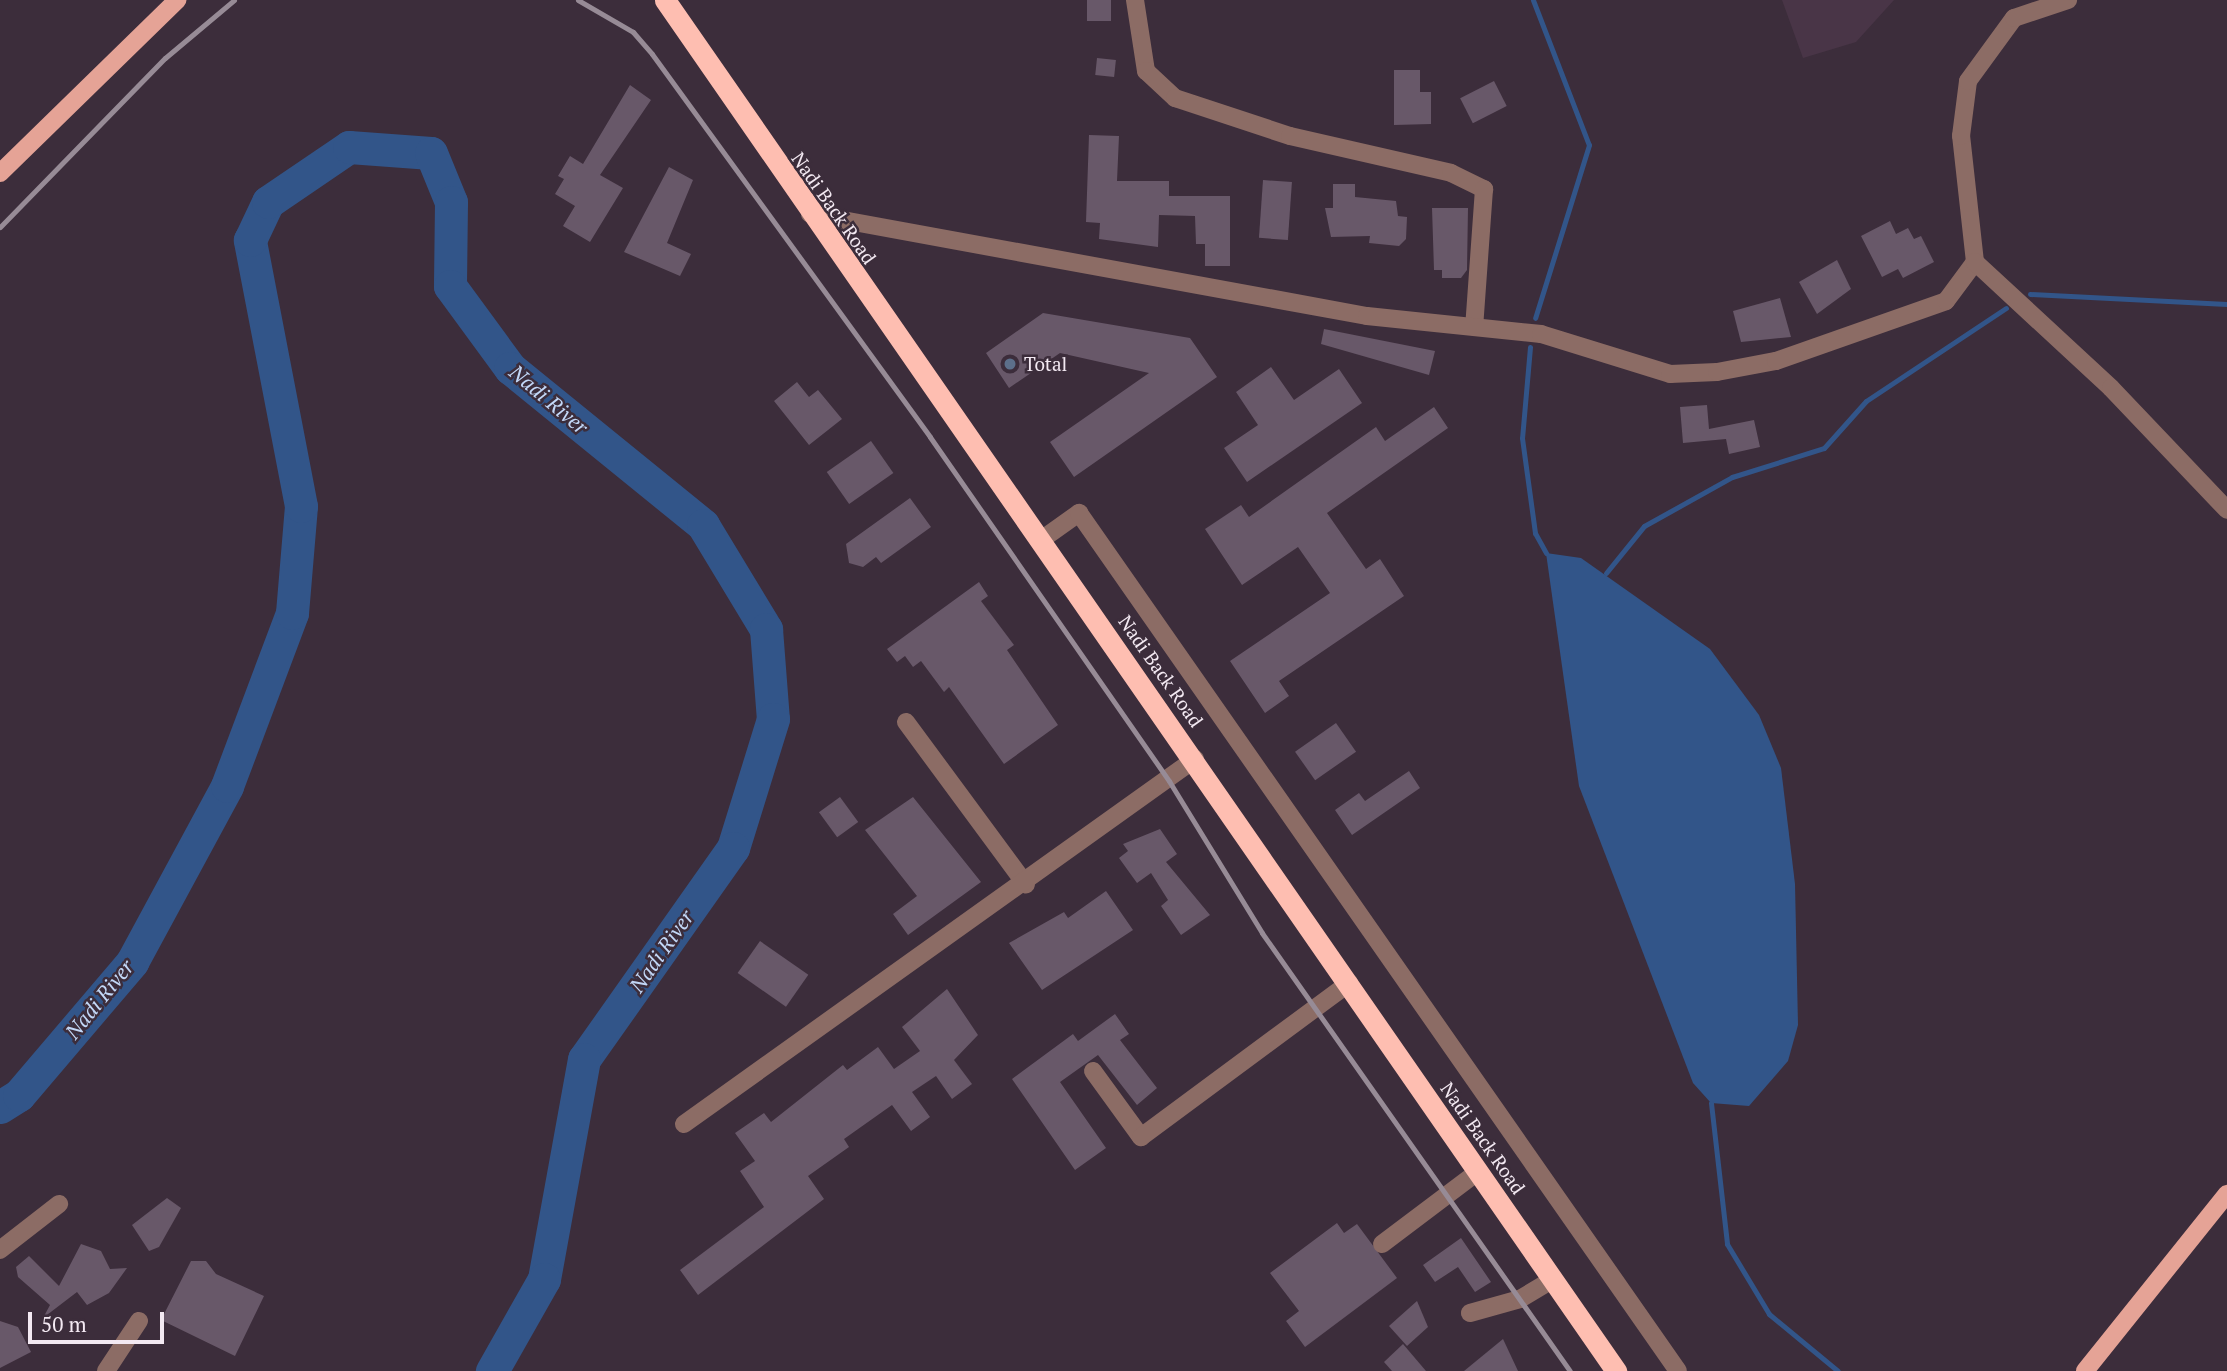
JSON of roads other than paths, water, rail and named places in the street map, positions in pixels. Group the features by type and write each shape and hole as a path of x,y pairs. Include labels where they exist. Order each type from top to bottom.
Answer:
{"highway":[{"name":"Nadi Back Road","path":"666,1 810,214 1195,759 1616,1371"}],"main road":[{"path":"0,173 173,1"},
{"path":"2085,1371 2227,1194"}],"street":[{"path":"1135,0 1146,71 1175,98 1290,136 1451,173 1484,189 1474,327"},
{"path":"2067,0 2014,18 1968,82 1961,136 1975,262 2111,388 2227,510"},
{"path":"810,214 1367,316 1541,334 1670,374 1717,372 1776,361 1926,311 1946,301 1975,262"},
{"path":"1041,540 1079,513 1678,1371"},
{"path":"906,722 1026,885"},
{"path":"684,1124 1026,885 1195,759"},
{"path":"1093,1071 1141,1137 1349,983"},
{"path":"1382,1244 1479,1171"},
{"path":"0,1250 59,1204"},
{"path":"1470,1313 1520,1299 1553,1279"},
{"path":"106,1371 139,1321"}],"water":[{"path":"1546,553 1581,558 1710,649 1759,715 1781,768 1795,884 1798,1025 1788,1061 1749,1106 1711,1103 1693,1083 1579,786"}],"waterway":[{"path":"1533,0 1589,145 1535,318"},
{"name":"Nadi River","path":"0,1107 19,1095 132,962 227,786 292,613 301,506 250,240 268,202 349,147 431,153 451,202 450,286 510,368 703,525 766,629 773,719 733,848 584,1059 544,1279 492,1371"},
{"path":"2030,294 2227,304"},
{"path":"1606,573 1644,526 1732,477 1824,448 1866,401 2006,308"},
{"path":"1530,347 1522,438 1535,533 1546,553"},
{"path":"1711,1103 1727,1244 1769,1314 1838,1371"}],"railway":[{"path":"0,227 165,58 234,0"},
{"path":"578,0 633,32 652,54 930,437 1169,781 1262,933 1570,1371"}],"place":[{"name":"Total","path":"1010,364"}]}
